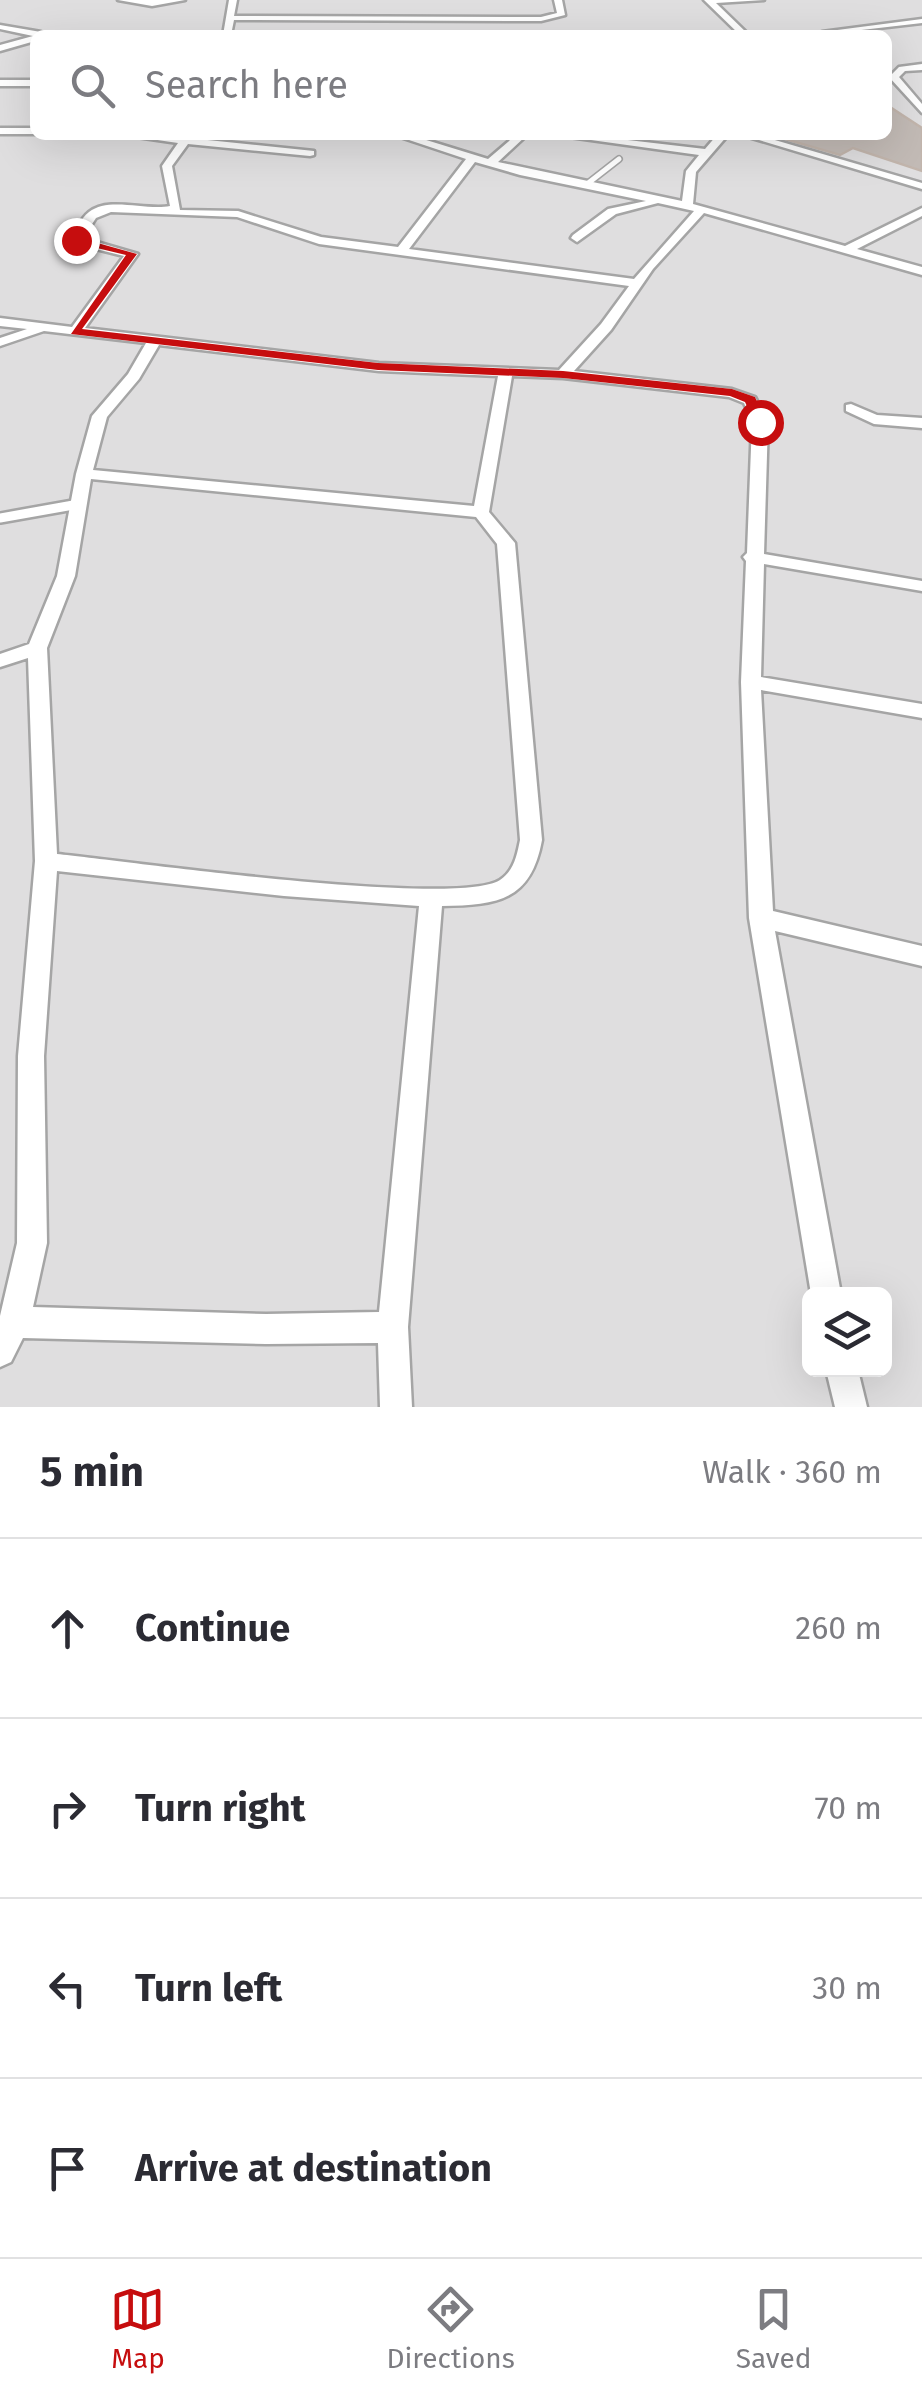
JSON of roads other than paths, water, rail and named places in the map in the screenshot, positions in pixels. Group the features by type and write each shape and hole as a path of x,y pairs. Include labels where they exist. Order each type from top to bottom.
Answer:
{"street":[{"path":"122,0 152,4 181,0"},
{"path":"228,30 233,0"},
{"path":"230,18 541,19 561,16 558,0"},
{"path":"709,1 760,0"},
{"path":"709,1 740,30"},
{"path":"858,30 922,21"},
{"path":"0,28 30,34"},
{"path":"0,48 30,39"},
{"path":"892,66 902,70"},
{"path":"922,66 902,70 894,77 892,86 922,110"},
{"path":"0,83 30,83"},
{"path":"0,131 30,131"},
{"path":"159,140 310,153"},
{"path":"201,146 205,140"},
{"path":"415,140 490,163 702,209 922,270"},
{"path":"490,163 516,140"},
{"path":"604,140 708,152"},
{"path":"686,205 691,171 719,140"},
{"path":"764,140 922,186"},
{"path":"164,214 176,208 166,166 183,144"},
{"path":"403,249 472,158"},
{"path":"577,238 612,211 670,202"},
{"path":"563,374 702,209"},
{"path":"75,332 132,254 76,240 92,215 112,210 248,216 306,238 636,283"},
{"path":"846,250 922,211"},
{"path":"0,322 378,366 505,375 563,374 732,393 750,400 760,422 750,682 761,918 825,1287"},
{"path":"0,342 44,328"},
{"path":"0,1351 14,1322 32,1243 31,1056 46,861 37,648 66,576 84,474 100,416 134,376 155,340"},
{"path":"481,512 505,375"},
{"path":"851,408 874,420 922,423"},
{"path":"46,861 431,899 500,892 525,870 530,840 506,543 481,512 84,474"},
{"path":"752,557 922,586"},
{"path":"0,660 37,648"},
{"path":"750,682 922,711"},
{"path":"396,1407 394,1327 431,899"},
{"path":"761,918 922,956"},
{"path":"14,1322 266,1329 394,1327"},
{"path":"844,1377 850,1407"}],"lane":[{"path":"587,184 619,159"},
{"path":"0,518 79,504"}]}
